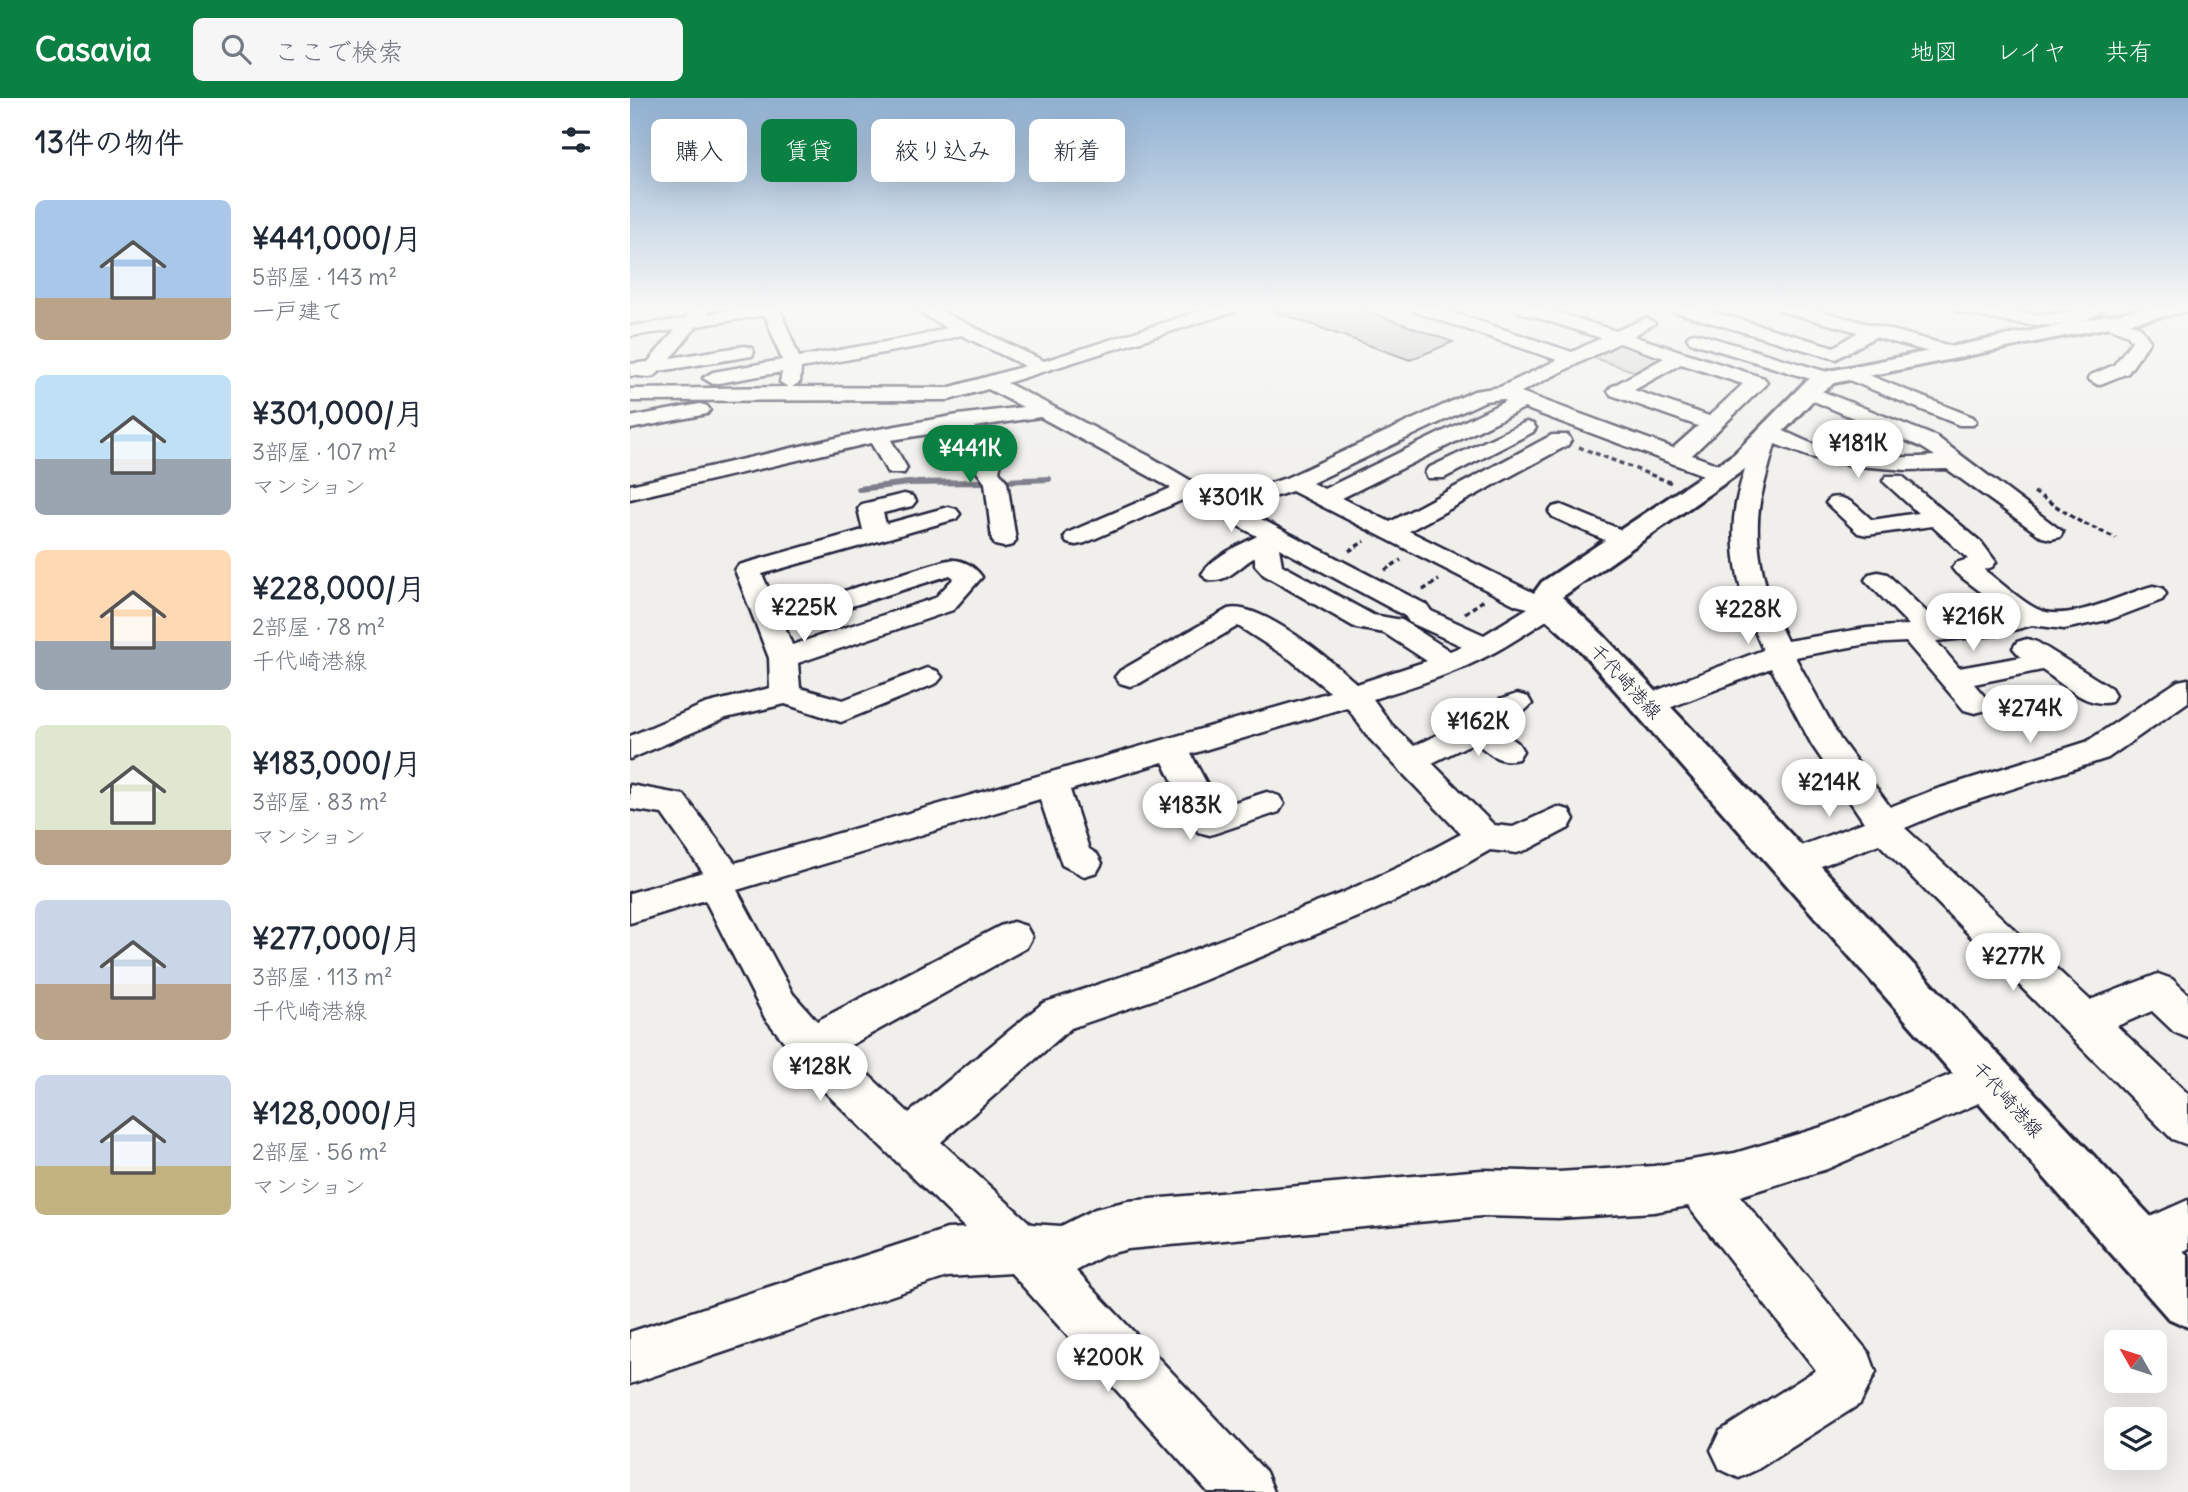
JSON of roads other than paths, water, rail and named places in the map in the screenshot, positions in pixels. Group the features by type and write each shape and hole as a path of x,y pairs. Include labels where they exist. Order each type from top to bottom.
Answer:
{"main road":[{"path":"1550,606 1546,597 1553,588 1743,459 1767,434 1829,381 1867,372"},
{"name":"千代崎港線","path":"1550,606 1591,642 2188,1298"}],"street":[{"path":"630,386 647,372"},
{"path":"630,395 714,372"},
{"path":"785,372 791,393"},
{"path":"839,372 846,394 869,436 896,468"},
{"path":"630,395 948,394 1026,372"},
{"path":"1323,498 1514,397 1553,372"},
{"path":"1653,372 1618,391 1712,424"},
{"path":"1726,372 1757,382"},
{"path":"1677,457 1757,382 1773,372"},
{"path":"1801,372 1966,421"},
{"path":"2098,379 2114,372"},
{"path":"1829,381 1929,442 2051,532"},
{"path":"992,383 1188,489 1270,538 1327,563 1416,611 1419,616 1485,646"},
{"path":"630,422 791,393"},
{"path":"1220,507 1294,483 1481,395 1514,397 1677,457 1709,483"},
{"path":"630,492 869,436 1043,410"},
{"path":"958,421 990,462 988,472 996,482 1004,540"},
{"path":"1436,473 1526,428"},
{"path":"1954,461 1898,463 1838,457 1767,434 1748,504 1746,538 1757,602 1779,652 1828,745 1894,839 2188,1124"},
{"path":"1388,531 1560,440"},
{"path":"1894,481 1972,547 1983,562 1965,568 2031,617"},
{"path":"1294,483 1502,588 1525,599 1550,606"},
{"path":"1076,538 1188,489"},
{"path":"876,534 870,509 904,501"},
{"path":"1838,502 1867,528 1937,518"},
{"path":"1562,512 1625,540"},
{"path":"785,694 783,658 748,570 948,514"},
{"path":"1215,574 1270,538"},
{"path":"1270,538 1268,565 1273,570 1366,622 1392,626 1450,663"},
{"path":"769,623 953,566 969,577 944,604 783,658"},
{"path":"1878,580 1924,633 1952,679 1975,703"},
{"path":"1648,705 1720,680 1779,652 1867,636 1996,626 2031,617 2064,621 2102,612 2153,594"},
{"path":"630,908 1352,696 1450,663 1485,646 1550,606"},
{"path":"1130,677 1238,615 1282,638 1310,658 1360,702 1381,734 1485,837"},
{"path":"1996,626 2044,661 2100,695"},
{"path":"1952,679 2044,661"},
{"path":"630,748 716,711 785,694 831,706 841,712 927,677"},
{"path":"1792,864 1943,799 2097,750 2188,688"},
{"path":"1410,761 1475,729 1495,742 1510,707 1517,704"},
{"path":"1171,749 1210,824 1267,804"},
{"path":"1052,785 1074,856 1084,863"},
{"path":"630,797 642,801 672,803 721,881 779,1006 839,1077 1021,1248 1246,1492"},
{"path":"908,1142 1057,1015 1156,982 1355,904 1414,876 1485,837 1517,840 1557,818"},
{"path":"813,1046 1013,937"},
{"path":"2084,1021 2158,991 2188,1020"},
{"path":"630,1358 947,1253 1021,1248 1066,1251 1095,1233 1128,1225 1468,1194 1558,1195 1654,1189 1735,1175 1827,1147 1989,1078"},
{"path":"1698,1181 1850,1372 1841,1385 1739,1450"},
{"path":"2140,1246 2188,1224"}],"waterway":[{"path":"1005,481 1049,479"},
{"path":"859,489 908,483 984,482"}]}
